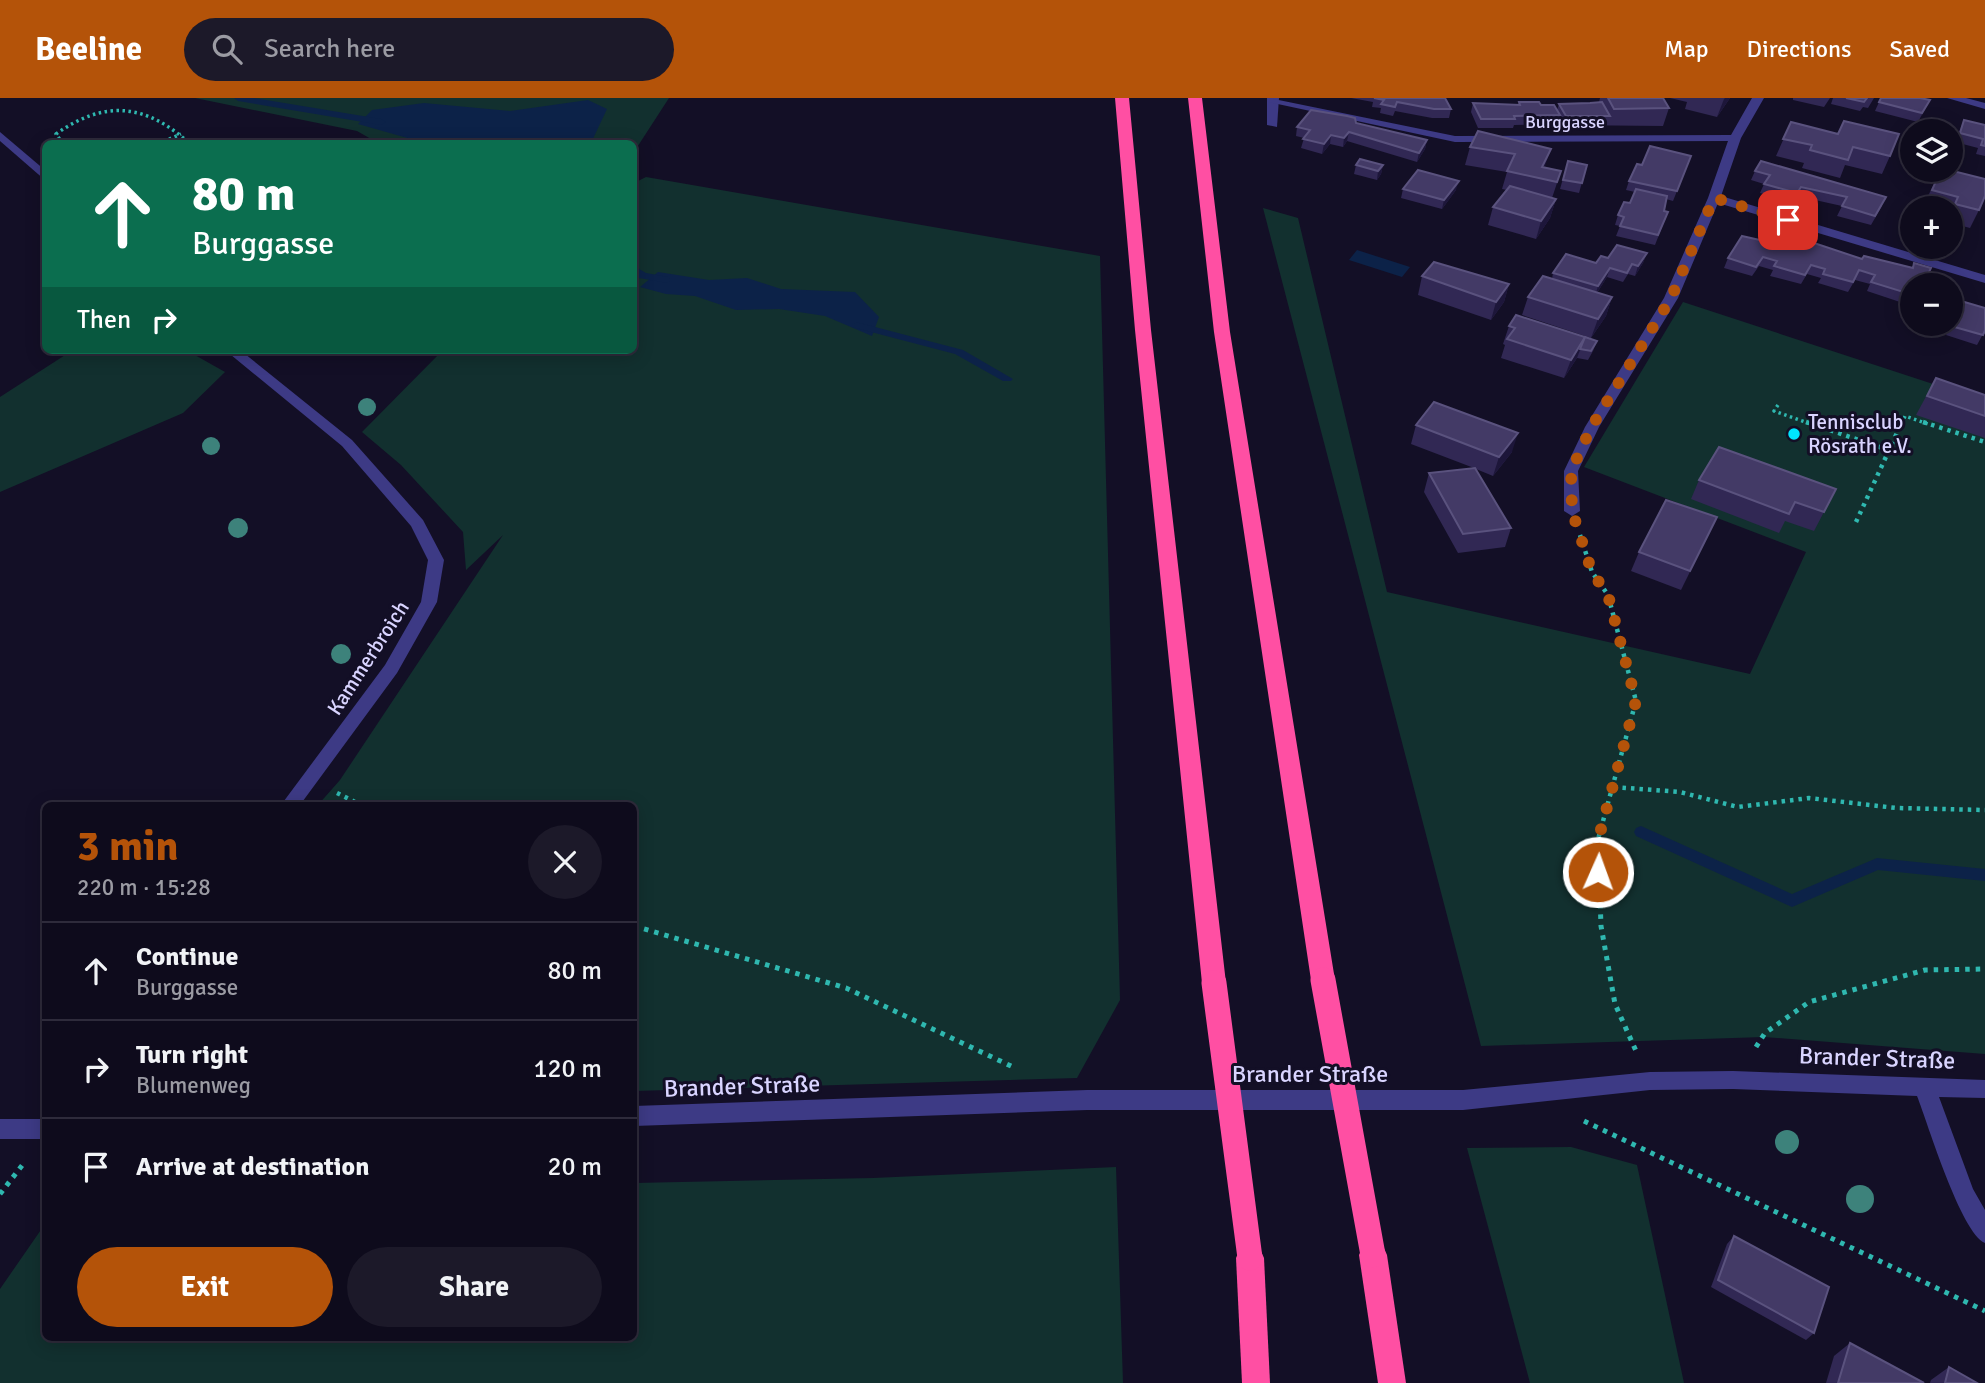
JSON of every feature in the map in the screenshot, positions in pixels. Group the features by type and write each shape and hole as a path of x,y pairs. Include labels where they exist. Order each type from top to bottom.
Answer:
{"highway":[{"path":"1122,98 1144,344 1214,983 1250,1258 1256,1383"},
{"path":"1195,98 1222,332 1323,980 1373,1255 1392,1383"}],"street":[{"path":"1572,511 1571,471 1592,426 1671,298 1714,198 1735,138 1758,98"},
{"path":"1953,98 1985,106"},
{"path":"1273,99 1273,125"},
{"name":"Burggasse","path":"1273,99 1455,139 1735,138"},
{"path":"0,135 42,174"},
{"path":"1714,198 1985,279"},
{"name":"Kammerbroich","path":"237,354 346,443 418,524 436,560 429,602 391,669 292,802"},
{"name":"Brander Straße","path":"637,1116 1087,1100 1463,1100 1650,1081 1733,1080 1985,1089"},
{"path":"1924,1086 1964,1194 1985,1232"},
{"path":"0,1129 42,1129"}],"path":[{"path":"60,140 56,134 73,116 110,104 143,110 186,140"},
{"path":"167,140 181,134"},
{"path":"1778,405 1774,411 1889,450"},
{"path":"1856,522 1905,416 1985,442"},
{"path":"1572,511 1592,572 1608,595 1636,701 1597,844 1601,926 1615,1004 1650,1081"},
{"path":"1614,787 1680,792 1738,807 1809,798 1896,808 1985,810"},
{"path":"637,927 846,988 1016,1069"},
{"path":"1733,1080 1765,1033 1809,1002 1925,970 1985,969"},
{"path":"1526,1094 1985,1311"}],"green space":[{"path":"195,98 669,98 637,147 637,140 373,140 357,131"},
{"path":"646,177 1100,256 1120,1000 1077,1078 637,1091 637,802 321,802 340,780 503,535 466,570 463,532 401,465 362,432 439,354 637,354 637,182"},
{"path":"1263,208 1298,218 1387,592 1750,674 1806,552 1584,467 1683,302 1985,401 1985,1054 1764,1037 1481,1046"},
{"path":"67,354 193,354 225,372 183,413 0,492 0,397"},
{"path":"1571,1147 1637,1165 1684,1383 1530,1383 1467,1148"},
{"path":"1116,1167 1123,1383 0,1383 0,1289 42,1228 42,1341 637,1341 637,1183 873,1178"}],"water":[{"path":"588,100 607,109 592,140 414,140 358,124 372,110 424,103 510,111"},
{"path":"1357,250 1410,267 1402,277 1349,260"},
{"path":"658,272 709,280 747,278 781,289 855,292 879,317 872,336 825,316 779,309 736,310 695,296 666,294 640,287"}],"building":[{"path":"1374,98 1445,98 1451,109 1434,109 1397,102 1395,107 1381,104 1384,100"},
{"path":"1608,98 1663,98 1669,108 1614,109"},
{"path":"1846,98 1867,98 1864,102"},
{"path":"1881,98 1930,100 1922,113 1879,102"},
{"path":"1519,102 1554,105 1560,115 1481,119 1473,103 1520,105"},
{"path":"1602,102 1610,116 1566,116 1559,104 1590,103"},
{"path":"1311,110 1355,118 1356,123 1427,140 1419,153 1349,132 1344,138 1331,135 1324,144 1303,139 1310,130 1297,127"},
{"path":"1964,120 1985,125 1985,146 1981,145 1983,139 1963,134"},
{"path":"1844,121 1899,134 1890,156 1853,147 1848,160 1810,150 1812,145 1783,139 1791,122 1838,134"},
{"path":"1478,131 1551,149 1542,167 1561,171 1557,182 1507,171 1515,154 1470,147"},
{"path":"1650,146 1691,156 1677,191 1629,181 1637,164 1642,165"},
{"path":"1360,159 1383,165 1378,171 1356,165"},
{"path":"1568,161 1587,165 1582,183 1563,180"},
{"path":"1761,161 1886,197 1875,216 1842,206 1847,197 1801,187 1797,193 1764,184 1770,175 1755,171"},
{"path":"1418,170 1459,181 1444,200 1403,189"},
{"path":"1963,174 1985,179 1985,196 1979,210 1963,206 1963,196 1932,190 1936,182 1963,182"},
{"path":"1510,186 1556,199 1541,221 1493,207"},
{"path":"1636,189 1667,196 1664,211 1668,212 1658,235 1620,226 1624,217 1618,215 1624,202 1630,203"},
{"path":"1742,236 1787,246 1793,236 1862,259 1864,256 1913,268 1914,263 1931,268 1929,273 1900,273 1900,291 1871,282 1875,275 1859,270 1853,282 1823,274 1825,269 1811,265 1805,275 1774,266 1777,261 1763,257 1756,267 1728,258"},
{"path":"1617,245 1647,253 1638,266 1632,264 1627,273 1610,268 1598,286 1553,273 1566,254 1596,263 1601,256 1608,258"},
{"path":"1434,262 1509,284 1496,302 1422,276"},
{"path":"1543,276 1612,297 1598,319 1528,297"},
{"path":"1963,302 1985,308 1983,335 1963,329"},
{"path":"1516,315 1585,337 1571,360 1507,339 1515,328 1509,326"},
{"path":"1585,337 1597,341 1591,351 1580,349"},
{"path":"1936,378 1985,395 1985,416 1927,396"},
{"path":"1434,402 1518,433 1499,457 1416,425"},
{"path":"1719,447 1836,489 1824,512 1795,502 1789,514 1699,480"},
{"path":"1475,468 1511,528 1463,534 1429,473"},
{"path":"1666,500 1717,517 1690,571 1639,552"},
{"path":"1734,1236 1829,1287 1814,1333 1718,1280"},
{"path":"1850,1343 1924,1383 1838,1383"},
{"path":"1949,1367 1977,1383 1945,1383"}],"waterway":[{"path":"238,98 381,122"},
{"path":"637,271 643,276 668,280"},
{"path":"856,325 959,352 1007,379"},
{"path":"1641,832 1792,901 1877,864 1985,875"}],"place":[{"name":"Tennisclub Rösrath e.V.","path":"1794,434"}],"route":[{"path":"1598,872 1597,844 1636,701 1608,595 1592,572 1572,511 1571,471 1592,426 1671,298 1714,198 1788,220"}]}
